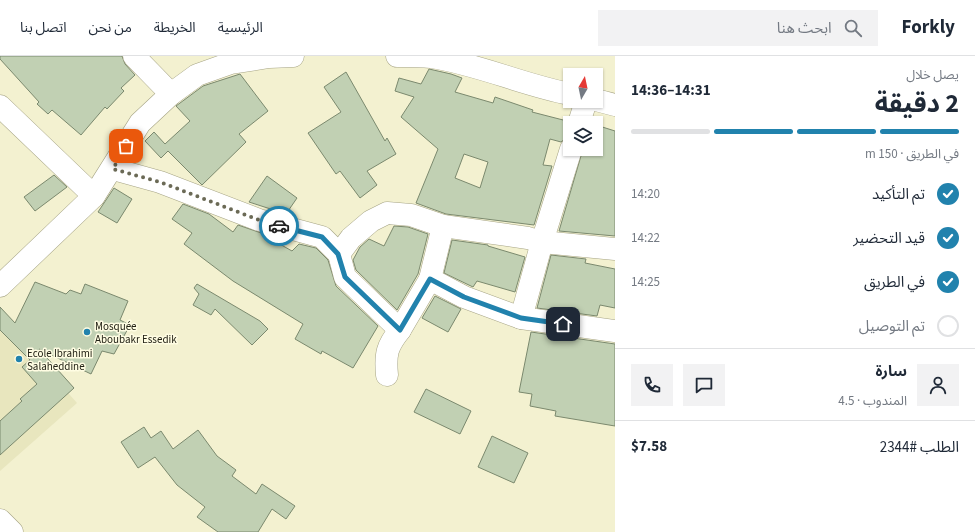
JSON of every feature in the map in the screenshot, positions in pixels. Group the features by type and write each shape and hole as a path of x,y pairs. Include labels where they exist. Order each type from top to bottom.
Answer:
{"street":[{"path":"134,56 171,94"},
{"path":"0,286 94,196 113,169 140,123 171,94 198,75 231,64 269,57 293,56"},
{"path":"397,56 430,56 489,71 547,90 563,93"},
{"path":"603,102 615,105"},
{"path":"0,106 94,196"},
{"path":"521,318 542,242 569,156"},
{"path":"113,169 160,182 259,220 322,237 338,254 345,277 400,330"},
{"path":"338,254 351,238 371,221 387,213 411,215 443,226 542,242 615,249"},
{"path":"387,375 385,357 391,342 400,330 430,279 443,226"},
{"path":"430,279 464,297 521,318 615,331"},
{"path":"0,520 12,532"}],"shaded area":[{"name":"Ecole Ibrahimi Salaheddine","path":"0,316 77,403 0,471"}],"building":[{"path":"0,56 122,56 125,64 135,75 121,88 124,91 107,109 105,107 81,135 52,110 48,114 37,104 39,102 0,59"},
{"path":"429,69 451,74 462,78 455,92 493,103 495,97 533,110 532,112 563,120 563,140 561,142 550,139 543,165 552,166 534,225 446,214 416,203 438,149 401,117 414,97 395,91 399,78 421,84","holes":["464,154 488,162 480,188 455,178"]},
{"path":"346,72 385,141 387,138 396,154 367,171 377,185 360,198 340,171 336,174 308,133 341,112 324,87"},
{"path":"240,74 268,111 239,134 246,142 202,185 168,151 161,158 145,141 154,132 165,144 190,121 176,106 203,86"},
{"path":"603,127 615,131 615,236 559,231 581,156 603,156"},
{"path":"54,175 67,187 35,211 24,197"},
{"path":"267,176 297,198 286,214 249,202"},
{"path":"114,188 132,199 117,223 98,212"},
{"path":"183,204 209,214 233,232 238,225 270,236 269,238 292,251 299,244 316,248 328,260 336,286 378,326 353,368 322,351 321,354 295,339 303,324 233,281 184,244 192,233 172,219"},
{"path":"394,226 408,227 428,234 418,274 397,310 356,270 353,260 360,247 369,239 384,246"},
{"path":"452,240 488,245 525,257 515,292 477,281 473,287 444,273"},
{"path":"551,255 586,259 585,263 615,269 615,308 600,305 597,316 537,308"},
{"path":"35,282 66,294 70,290 81,294 85,284 128,301 120,320 130,325 114,354 102,351 91,374 39,349 74,388 0,455 0,421 22,401 20,399 37,384 22,367 30,360 0,330 0,307 15,323"},
{"path":"197,284 260,321 268,329 252,345 215,309 211,315 193,305 199,294 194,288"},
{"path":"435,296 461,309 448,332 422,318"},
{"path":"531,332 615,344 615,426 555,416 556,411 530,406 532,394 519,392"},
{"path":"426,389 471,411 460,434 414,412"},
{"path":"144,427 151,438 161,431 173,449 198,430 217,456 236,470 232,476 256,494 262,484 295,506 286,519 272,509 258,532 218,532 197,517 205,507 177,485 155,457 138,468 121,442"},
{"path":"492,436 528,453 514,483 478,467"}],"way so far":[{"path":"126,146 113,169 160,182 259,220 279,226"}],"place":[{"name":"Mosquée Aboubakr Essedik","path":"87,332"},
{"name":"Ecole Ibrahimi Salaheddine","path":"19,359"}],"route":[{"path":"279,226 322,237 338,254 345,277 400,330 430,279 464,297 521,318 563,324"}]}
